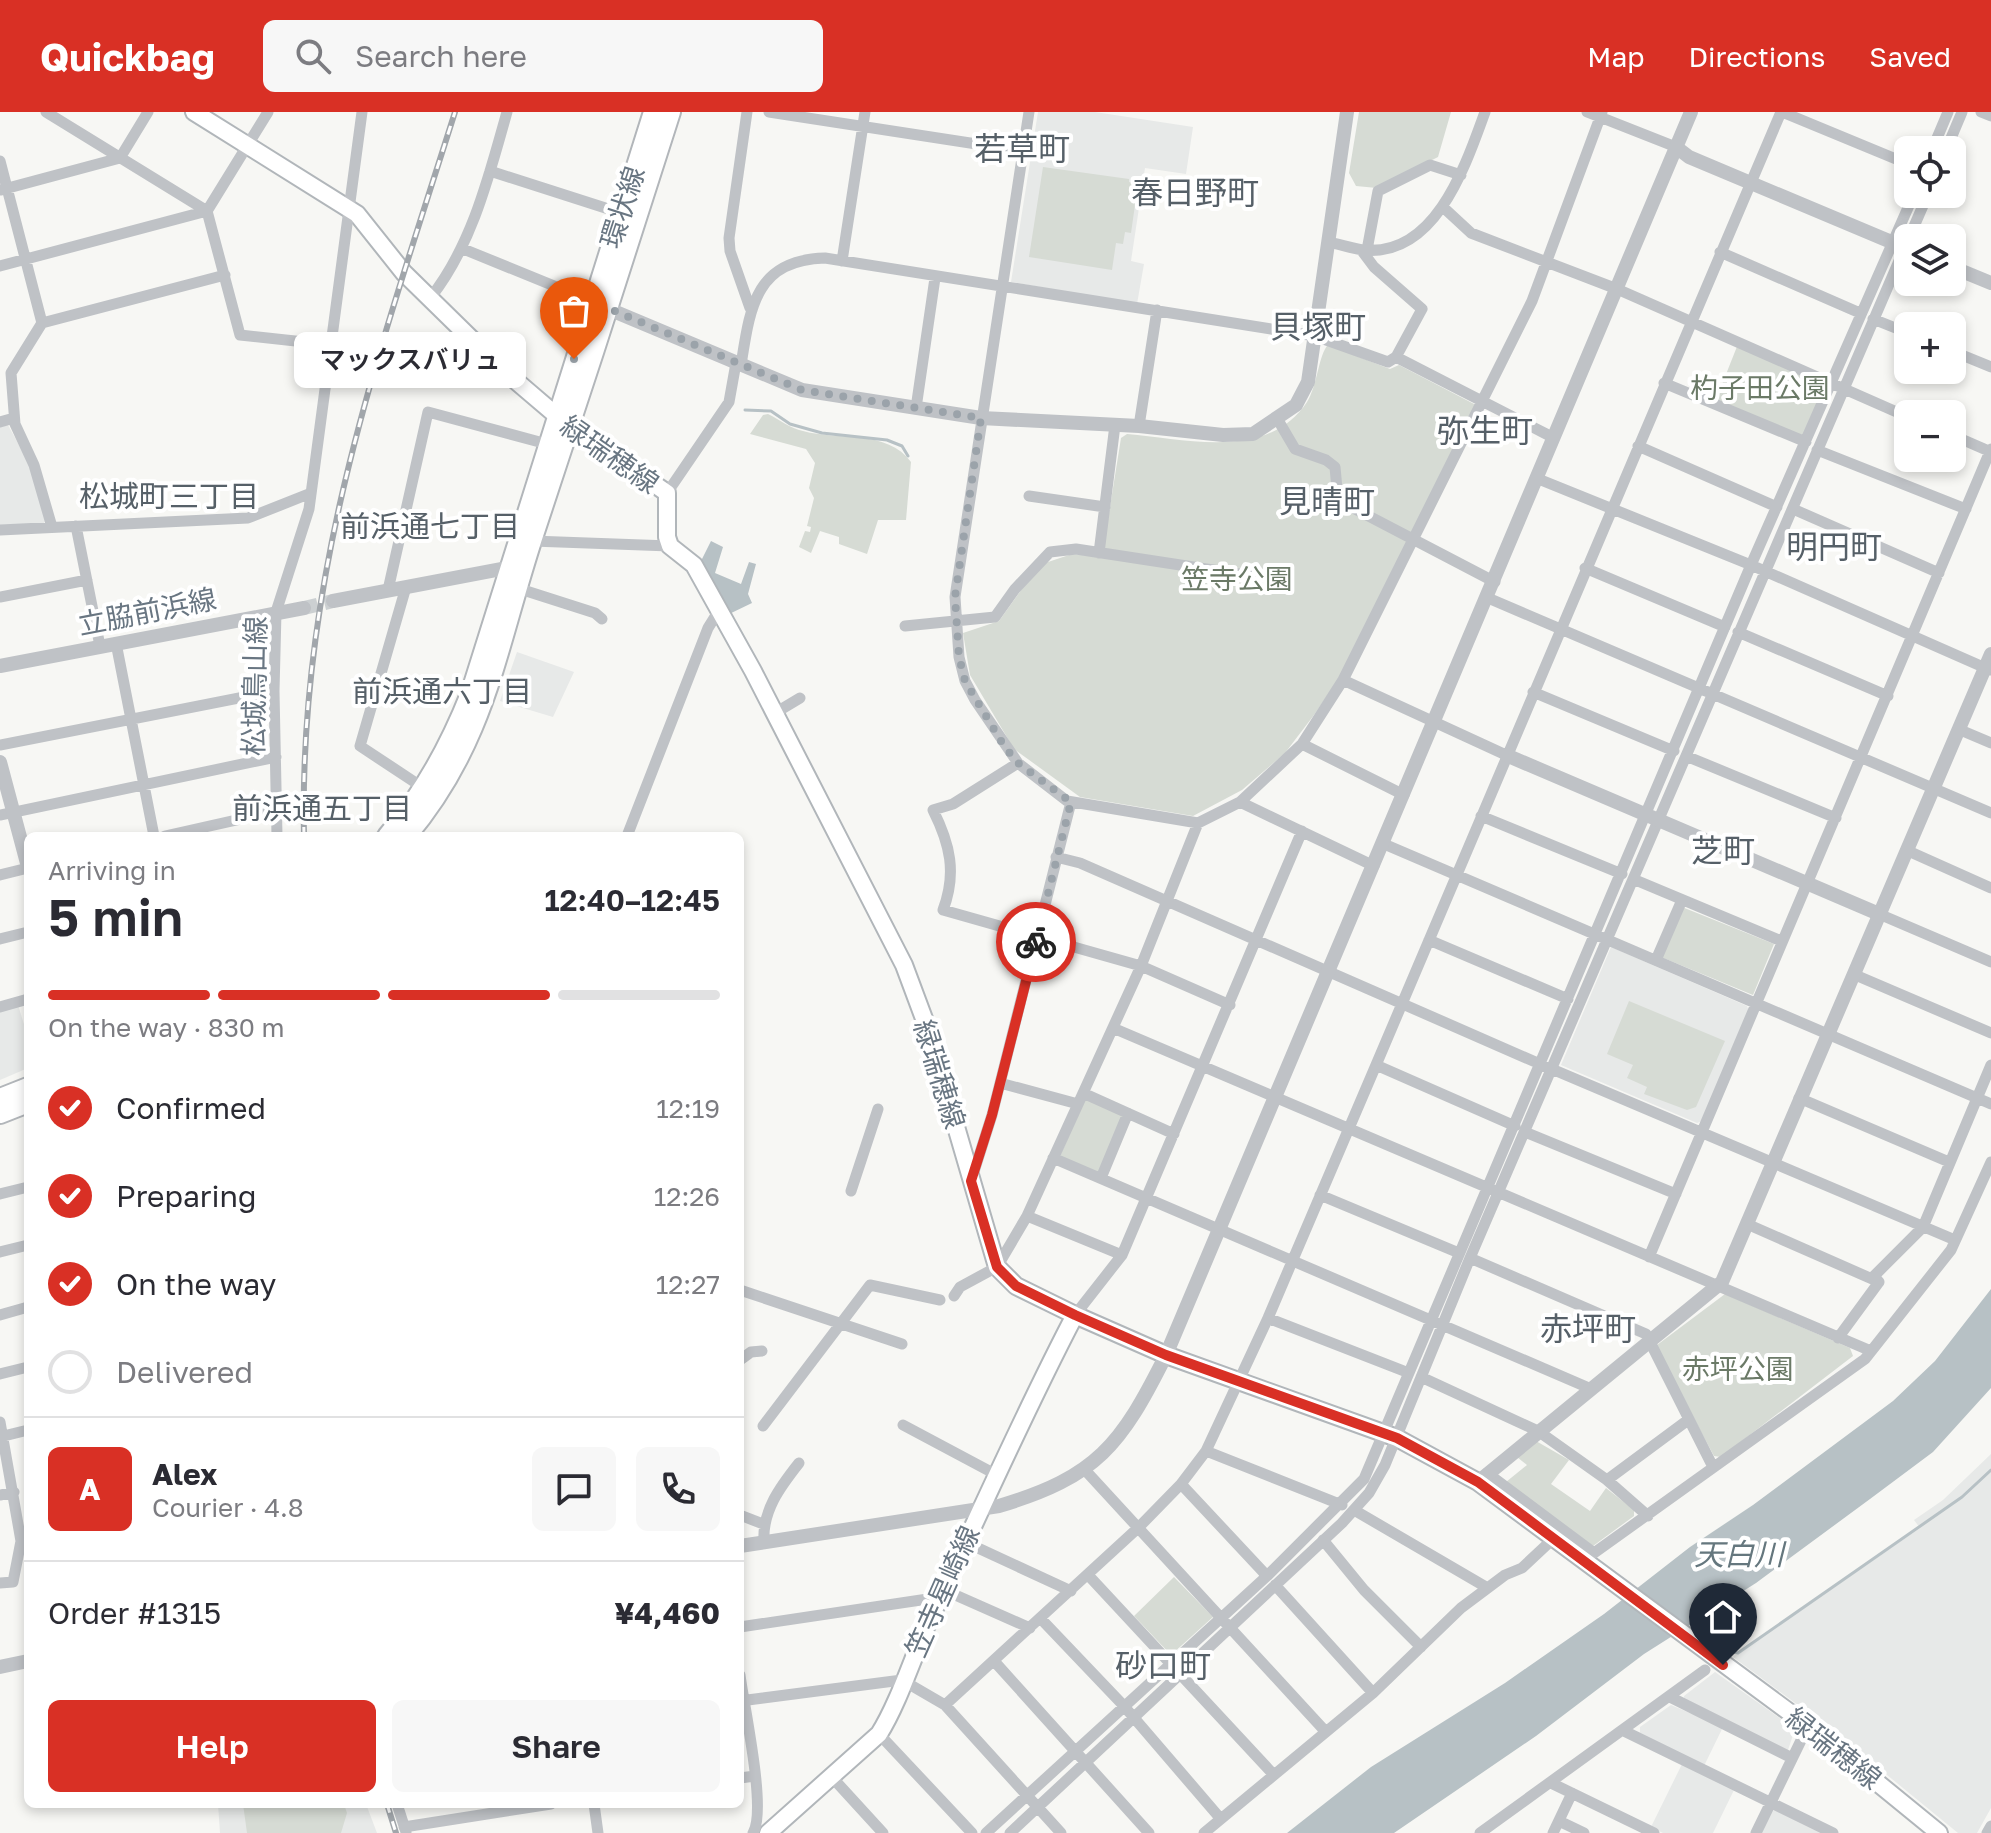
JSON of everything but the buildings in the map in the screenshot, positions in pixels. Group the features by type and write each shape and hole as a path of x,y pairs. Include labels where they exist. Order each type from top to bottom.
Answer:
{"main road":[{"name":"緑瑞穂線","path":"194,112 357,214 399,268 502,369 564,421 667,493 670,546 694,565 775,713 904,965 930,1037 997,1267 1016,1286 1166,1355 1390,1436 1482,1478 1603,1576 1808,1726 1939,1833"},
{"name":"環状線","path":"410,832 434,804 468,744 487,700 520,589 517,566 532,541 564,421 591,301 653,112"},
{"name":"環状線","path":"390,832 425,789 451,741 470,694 517,566 547,444 564,421 609,309 671,112"},
{"path":"0,1098 24,1089"},
{"path":"0,1114 24,1105"},
{"name":"笠寺星崎線","path":"761,1831 879,1734 995,1474 1075,1315"}],"street":[{"path":"46,112 207,211 240,335 332,345"},
{"path":"4,189 120,158 148,112"},
{"path":"0,266 207,211 250,146 268,112"},
{"name":"松城鳥山線","path":"277,832 276,612 311,493 362,112"},
{"path":"431,297 454,268 490,171 507,112"},
{"path":"747,112 729,238 730,251 750,309"},
{"path":"773,112 1022,151"},
{"path":"842,261 865,112"},
{"path":"1029,112 955,597 965,681 1018,763 1071,802 1198,823 1240,802 1302,744 1343,680 1532,301 1601,115"},
{"path":"461,248 802,390 981,418 1139,426 1223,435 1253,434 1296,405 1308,382 1347,112"},
{"path":"1328,242 1365,250 1395,245 1444,208 1461,175 1485,112"},
{"path":"1587,112 1601,115 1676,147 1689,157 1894,240"},
{"path":"744,1545 979,1509 1027,1497 1062,1484 1085,1470 1125,1431 1166,1355 1691,112"},
{"path":"945,1705 1089,1576 1181,1484 1206,1451 1268,1318 1781,112 1894,158"},
{"path":"1938,136 1948,112"},
{"path":"1952,136 1962,112"},
{"path":"1981,112 1991,116"},
{"path":"0,161 4,189 42,323"},
{"path":"667,493 729,402 750,309 763,285 779,268 799,259 842,261 1315,336 1388,362 1396,357 1422,309 1374,267 1365,250 1378,191 1430,165 1461,175"},
{"path":"490,171 621,213"},
{"path":"1444,208 1471,233 1617,289 1894,411"},
{"path":"1720,252 1860,313"},
{"path":"1653,818 1674,751 1751,565 1860,313 1894,260"},
{"path":"1464,1256 1500,1192 1520,1129 1627,877 1653,818 1686,756 1894,268"},
{"path":"1966,273 1991,283"},
{"path":"52,527 34,465 14,418 5,369 42,323 225,275"},
{"path":"916,408 935,278"},
{"path":"1139,426 1157,310"},
{"path":"1873,319 1894,327"},
{"path":"1396,357 1554,438"},
{"path":"1966,357 1991,367"},
{"path":"1664,383 1806,442"},
{"path":"388,590 428,412 547,444"},
{"path":"0,422 14,418"},
{"path":"1278,420 1295,449 1326,460 1335,467 1338,500 1495,582"},
{"path":"1099,553 1115,425"},
{"path":"1649,1257 1991,451 1966,441"},
{"path":"1638,446 1777,507"},
{"path":"1817,450 1966,509"},
{"path":"1536,478 1751,565 1913,637 1989,664 1931,788 1747,1224 1718,1285 1482,1478 1594,1553 1871,1351 1951,1250 1991,1162"},
{"path":"0,530 248,518 311,493"},
{"path":"1029,496 1105,507"},
{"path":"1793,509 1939,573"},
{"path":"76,526 100,646"},
{"path":"532,541 670,546"},
{"path":"905,626 995,617 1015,589 1050,552 1076,549 1252,576"},
{"path":"333,601 517,566"},
{"path":"1585,568 1725,627"},
{"path":"0,597 87,580"},
{"path":"406,587 360,746 425,789"},
{"path":"520,589 595,613 602,619"},
{"path":"1488,598 1991,813"},
{"name":"立脇前浜線","path":"0,666 304,608"},
{"path":"629,832 708,628 718,612"},
{"path":"1738,632 1888,696"},
{"path":"116,643 153,832"},
{"path":"1343,680 1506,755 1991,962"},
{"path":"0,745 274,691"},
{"path":"1533,692 1674,751"},
{"path":"775,713 800,698"},
{"path":"1958,729 1991,743"},
{"path":"1302,744 1404,795"},
{"path":"1686,756 1836,818"},
{"path":"6,814 276,757"},
{"path":"0,762 6,814 24,857"},
{"path":"1018,763 953,804 933,810 950,854 951,881 943,910 1141,966 1230,1005"},
{"path":"971,1181 1000,1083 1071,802"},
{"path":"1240,802 1374,866"},
{"path":"183,832 277,811"},
{"path":"1481,816 1781,941"},
{"path":"954,1296 960,1287 997,1267 1027,1216 1141,966 1198,823"},
{"path":"1075,1315 1122,1255 1302,831"},
{"path":"1384,844 1991,1104"},
{"path":"1906,850 1991,888"},
{"path":"1056,857 1167,901 1546,1067 1955,1240"},
{"path":"0,875 24,868"},
{"path":"1656,960 1682,900"},
{"path":"0,939 24,933"},
{"path":"1546,1067 1568,999 1602,937"},
{"path":"1429,940 1568,999"},
{"path":"1853,974 1991,1033"},
{"path":"0,1007 24,1000"},
{"path":"1113,1028 1871,1351"},
{"path":"1376,1065 1676,1194"},
{"path":"1879,1282 1874,1276 1923,1227 1991,1065"},
{"path":"1000,1083 1080,1099 1128,1113 1174,1134"},
{"path":"1799,1098 1949,1162"},
{"path":"851,1191 878,1109"},
{"path":"1101,1178 1128,1113"},
{"path":"986,1833 1170,1661 1220,1618 1323,1540 1369,1493 1464,1256 1488,1187 1520,1129"},
{"path":"1053,1158 1589,1388"},
{"path":"0,1194 24,1188"},
{"path":"1320,1195 1646,1334 1713,1467"},
{"path":"1027,1216 1122,1255"},
{"path":"1747,1224 1879,1282"},
{"path":"0,1252 24,1246"},
{"path":"1838,1338 1879,1282"},
{"path":"763,1426 870,1285 940,1300"},
{"path":"744,1291 902,1344"},
{"path":"0,1315 24,1308"},
{"path":"1268,1318 1415,1375 1538,1431 1607,1480 1648,1516"},
{"path":"744,1357 751,1352 762,1351"},
{"path":"0,1374 24,1368"},
{"path":"1607,1480 1688,1420"},
{"path":"0,1422 21,1541 13,1582 0,1583"},
{"path":"903,1425 995,1474"},
{"path":"2,1436 24,1431"},
{"path":"1010,1833 1230,1627 1364,1479 1390,1436"},
{"path":"1206,1451 1342,1505"},
{"path":"764,1542 763,1524 780,1487 799,1463"},
{"path":"1085,1470 1325,1731"},
{"path":"1181,1484 1373,1693"},
{"path":"0,1495 14,1492"},
{"path":"1354,1510 1486,1587"},
{"path":"744,1517 763,1524"},
{"path":"1204,1833 1373,1693 1486,1587 1522,1568 1554,1538"},
{"path":"1323,1540 1364,1590 1421,1647"},
{"path":"965,1542 1071,1591"},
{"path":"1089,1576 1273,1774"},
{"path":"744,1626 942,1593 1030,1628"},
{"path":"1042,1620 1123,1705 1220,1818"},
{"path":"994,1661 1149,1833"},
{"path":"0,1667 24,1662"},
{"path":"1480,1833 1705,1670"},
{"path":"744,1700 902,1680 945,1705 1061,1833"},
{"path":"1670,1697 1792,1758"},
{"path":"744,1712 761,1831"},
{"path":"1756,1833 1808,1726"},
{"path":"1624,1731 1833,1833"},
{"path":"879,1734 972,1833"},
{"path":"830,1775 883,1833"},
{"path":"744,1777 755,1776"},
{"path":"1551,1783 1654,1833"},
{"path":"1553,1833 1572,1793"},
{"path":"398,1808 405,1830 529,1808"},
{"path":"595,1808 598,1833"},
{"path":"1559,1821 1584,1833"},
{"path":"1987,1833 1991,1826"}],"shaded area":[{"path":"1038,112 1095,112 1193,127 1186,174 1145,168 1131,261 1144,264 1137,304 1011,282"},
{"path":"8,425 31,467 47,519 44,523 0,525 0,427"},
{"path":"517,652 574,672 553,717 500,701"},
{"path":"1611,947 1747,1006 1749,1011 1702,1121 1697,1123 1561,1065"},
{"path":"18,1005 24,1024 24,1070 0,1080 0,1010"},
{"path":"1991,1454 1991,1808 1977,1833 1958,1833 1837,1734 1733,1657 1920,1528 1914,1520 1943,1500"},
{"path":"1715,1672 1795,1729 1788,1750 1783,1751 1684,1703 1684,1696"},
{"path":"1671,1705 1723,1727 1704,1766 1640,1735 1640,1727"},
{"path":"1682,1764 1734,1790 1713,1833 1663,1833 1651,1827"},
{"path":"218,1808 368,1808 377,1833 220,1833"},
{"path":"1775,1810 1823,1833 1760,1833 1771,1811"}],"green space":[{"path":"1359,112 1451,112 1438,157 1377,188 1356,186 1349,173"},
{"path":"1043,167 1129,179 1129,182 1138,184 1131,233 1125,232 1123,244 1116,243 1112,270 1029,257"},
{"name":"杓子田公園","path":"1738,344 1829,384 1806,440 1715,402"},
{"name":"笠寺公園","path":"1328,345 1390,369 1399,365 1476,405 1339,678 1285,753 1242,790 1193,816 1080,797 1014,749 970,675 963,633 999,621 1039,565 1072,554 1102,557 1121,438 1127,434 1224,442 1271,433 1290,421 1307,402"},
{"path":"768,414 803,431 876,440 901,452 911,462 906,520 878,520 867,554 839,544 839,537 820,531 811,553 799,547 805,531 810,532 811,527 807,526 814,498 809,488 815,463 806,449 750,434 763,415"},
{"path":"1682,907 1774,944 1753,995 1661,957"},
{"path":"1629,1001 1725,1041 1696,1107 1687,1110 1644,1094 1647,1087 1627,1078 1633,1065 1607,1054"},
{"path":"1086,1097 1126,1114 1100,1174 1060,1156"},
{"name":"赤坪公園","path":"1725,1294 1850,1348 1853,1356 1721,1457 1714,1456 1657,1345"},
{"path":"1536,1441 1569,1460 1551,1484 1590,1511 1606,1488 1634,1510 1634,1516 1593,1546 1506,1482 1527,1465 1517,1457"},
{"path":"1174,1577 1213,1617 1171,1655 1134,1616"},
{"path":"244,1808 345,1808 347,1813 341,1833 247,1833"}],"water":[{"path":"711,541 723,547 715,573 741,584 749,562 756,564 748,594 752,603 725,616 720,604 722,596 701,561"},
{"name":"天白川","path":"1991,1289 1991,1388 1933,1452 1756,1583 1644,1654 1536,1736 1394,1833 1287,1833 1371,1767 1505,1683 1604,1614 1690,1547 1753,1505 1893,1401 1935,1361"}],"waterway":[{"path":"745,410 771,411 790,424 822,433 887,440 902,446 908,456"},
{"path":"1726,1651 1738,1653 1962,1497 1991,1470"}],"tunnel":[{"path":"304,608 333,601"}],"railway":[{"path":"304,832 306,740 314,647 329,557 348,468 372,379 455,112"},
{"path":"388,1808 396,1833"}],"way so far":[{"path":"574,359 591,301 802,390 981,418 974,485 955,597 959,657 965,681 1004,746 1018,763 1071,802 1036,942"}],"place":[{"name":"マックスバリュ","path":"574,359"}],"district":[{"name":"若草町","path":"1022,148"},
{"name":"春日野町","path":"1195,192"},
{"name":"貝塚町","path":"1318,326"},
{"name":"弥生町","path":"1485,430"},
{"name":"松城町三丁目","path":"169,496"},
{"name":"見晴町","path":"1327,501"},
{"name":"前浜通七丁目","path":"430,526"},
{"name":"明円町","path":"1834,546"},
{"name":"前浜通六丁目","path":"442,691"},
{"name":"前浜通五丁目","path":"322,808"},
{"name":"芝町","path":"1723,850"},
{"name":"赤坪町","path":"1588,1328"},
{"name":"砂口町","path":"1163,1665"}],"route":[{"path":"1036,942 992,1115 971,1181 997,1267 1016,1286 1075,1315 1166,1355 1397,1438 1478,1482 1723,1665"}]}
